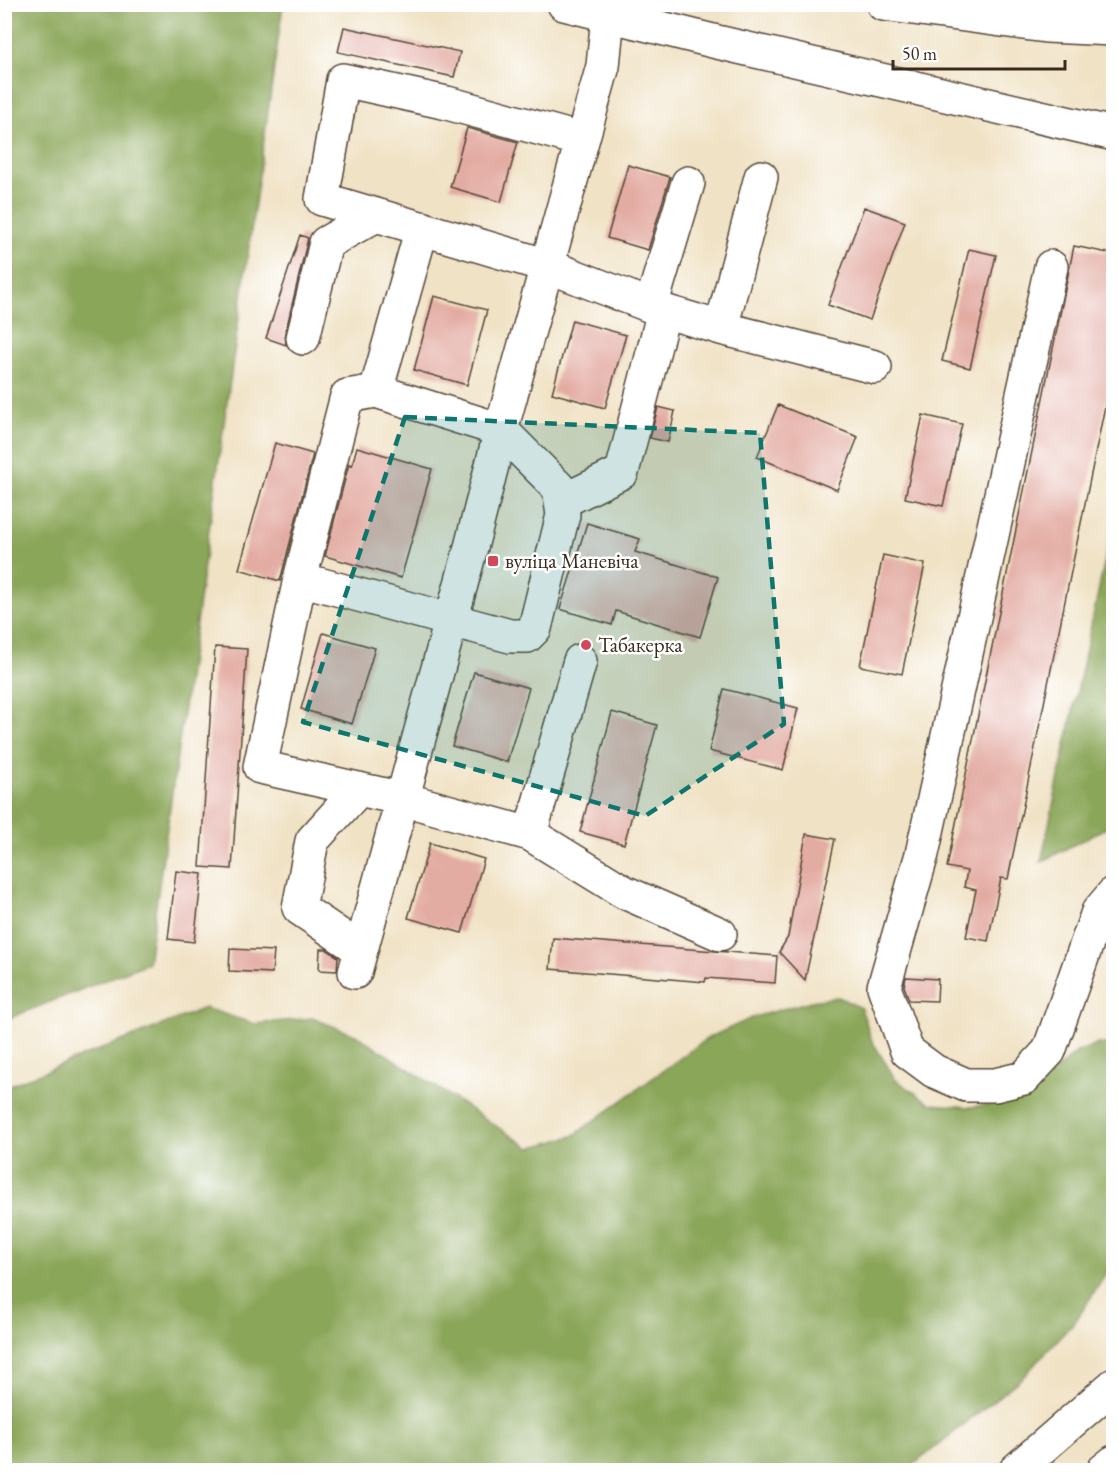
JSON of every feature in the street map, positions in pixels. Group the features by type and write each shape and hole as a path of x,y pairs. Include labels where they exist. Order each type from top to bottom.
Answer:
{"main road":[{"path":"564,4 607,10 1113,134"},
{"path":"883,4 1046,26 1113,29"},
{"path":"359,789 312,841 299,908 358,961 501,430 603,66 607,10"},
{"path":"582,140 447,103 343,80 322,198 548,266 658,308 721,328 875,366"},
{"path":"721,328 760,177"},
{"path":"561,502 622,472 688,183"},
{"path":"303,338 326,243 376,215"},
{"path":"376,391 422,228"},
{"path":"1051,267 922,854 884,987 907,1051 934,1071 966,1085 995,1086 1024,1078 1049,1051 1098,912 1113,893"},
{"path":"300,579 510,636 527,636 535,627 563,515 560,488 501,430 376,391 347,396 300,579 260,767 403,799 530,834 624,892 720,934"},
{"path":"530,834 580,661"},
{"path":"1085,1411 1113,1368"},
{"path":"1016,1470 1113,1385"},
{"path":"1104,1470 1113,1462"}],"highlighted area":[{"path":"405,417 760,433 784,724 645,816 303,722"}],"green space":[{"path":"5,4 283,5 148,963 5,1020"},
{"path":"932,5 1113,5 1113,23"},
{"path":"1113,522 1113,824 1041,862"},
{"path":"838,997 861,1008 872,1041 895,1079 931,1104 971,1107 1020,1100 1077,1052 1098,1044 1113,1044 1113,1263 1077,1319 1023,1377 907,1470 5,1470 5,1087 205,1008 255,1024 312,1018 358,1036 530,1148 573,1136 708,1038 754,1017 811,1001"}],"building":[{"path":"344,27 460,52 454,77 338,52"},
{"path":"467,128 518,142 501,202 450,187"},
{"path":"628,165 670,177 648,250 607,238"},
{"path":"864,207 905,222 870,320 828,305"},
{"path":"300,235 308,238 285,334 286,345 266,338"},
{"path":"1074,246 1113,254 1113,367 1008,879 1001,878 988,941 966,937 976,890 964,887 967,871 947,867"},
{"path":"969,249 996,255 970,368 942,361"},
{"path":"434,296 487,310 467,385 414,370"},
{"path":"572,320 626,335 605,408 552,393"},
{"path":"778,405 858,437 837,490 757,457"},
{"path":"658,407 675,411 668,442 650,438"},
{"path":"923,415 962,424 943,506 905,498"},
{"path":"275,443 313,454 280,581 239,569"},
{"path":"357,447 432,469 401,578 325,556 349,464 352,465"},
{"path":"587,523 640,539 635,552 718,577 700,637 616,611 612,625 560,609"},
{"path":"883,555 925,564 902,674 860,666"},
{"path":"323,633 375,648 352,724 301,709"},
{"path":"215,647 247,649 232,869 200,867"},
{"path":"474,672 529,688 507,762 452,746"},
{"path":"724,689 798,708 783,770 709,751"},
{"path":"612,712 657,725 624,844 580,832"},
{"path":"806,834 835,839 805,980 779,952 788,937"},
{"path":"430,843 484,859 462,933 408,918"},
{"path":"176,871 202,874 194,942 168,939"},
{"path":"553,938 777,956 775,983 706,978 705,982 550,969"},
{"path":"230,949 274,951 272,973 229,971"},
{"path":"320,949 326,949 338,957 337,971 319,970"},
{"path":"906,977 938,979 937,1001 909,1000 904,986"}],"place":[{"name":"вуліца Маневіча","path":"493,561"},
{"name":"Табакерка","path":"586,645"}]}
